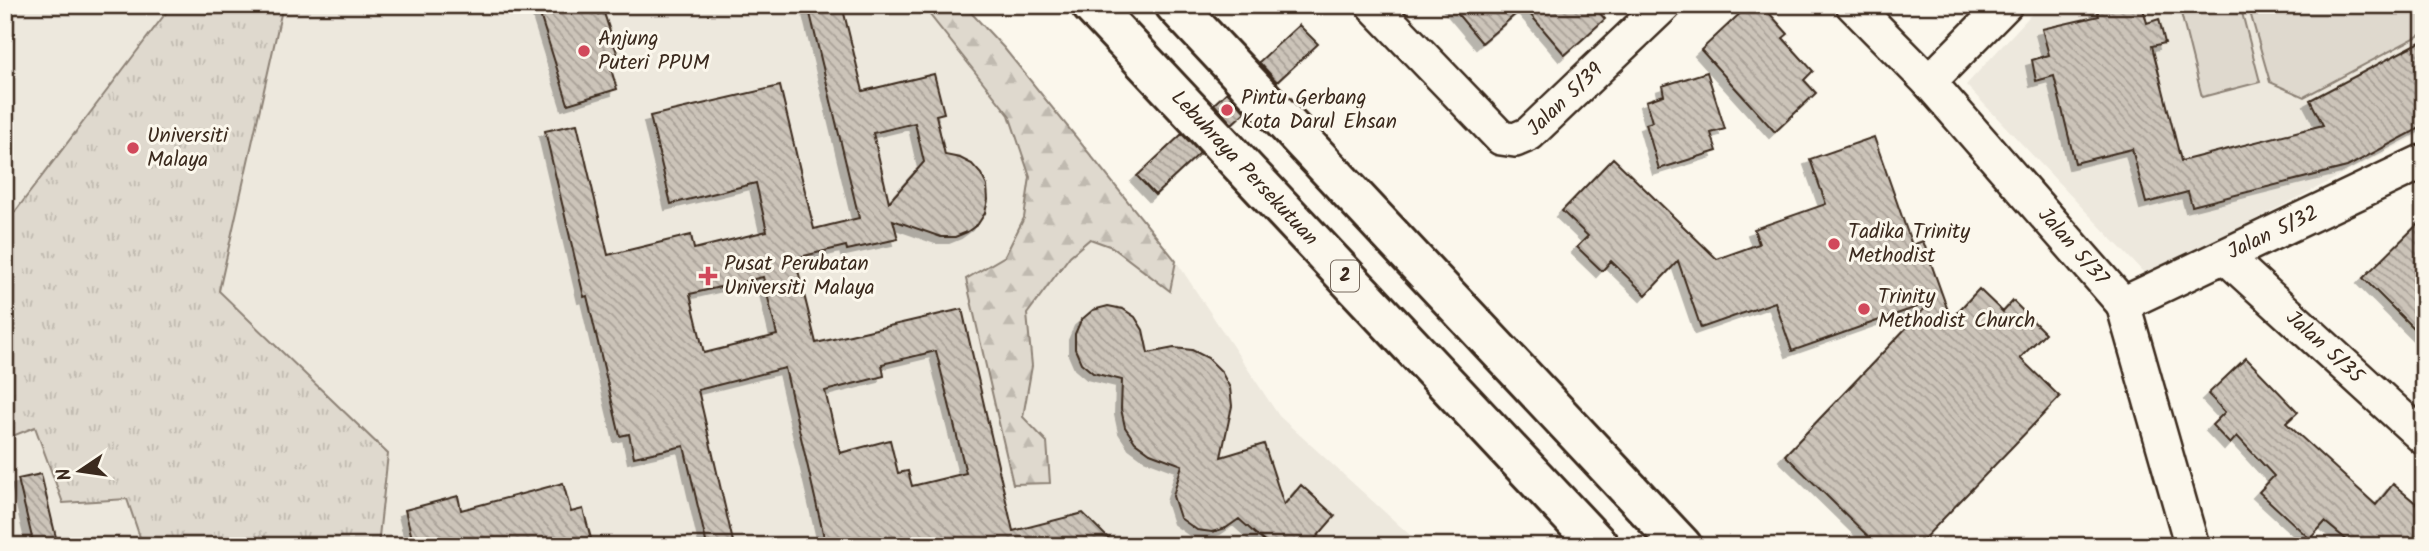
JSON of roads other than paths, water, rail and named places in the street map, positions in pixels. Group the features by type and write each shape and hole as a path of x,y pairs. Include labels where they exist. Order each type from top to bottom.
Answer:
{"highway":[{"name":"Lebuhraya Persekutuan","path":"1091,5 1599,546"},
{"path":"1175,5 1682,546"}],"street":[{"name":"Jalan 5/39","path":"1373,5 1501,138 1515,140 1529,134 1664,5"},
{"name":"Jalan 5/37","path":"1853,5 1930,82 2123,304 2192,546"},
{"path":"1930,82 2005,5"},
{"name":"Jalan 5/32","path":"2123,304 2424,161"},
{"name":"Jalan 5/35","path":"2225,256 2424,438"}],"place":[{"name":"Anjung Puteri PPUM","path":"584,51"},
{"name":"Pintu Gerbang Kota Darul Ehsan","path":"1227,110"},
{"name":"Universiti Malaya","path":"133,148"},
{"name":"Tadika Trinity Methodist","path":"1834,244"},
{"name":"Pusat Perubatan Universiti Malaya","path":"708,276"},
{"name":"Trinity Methodist Church","path":"1864,309"}]}
